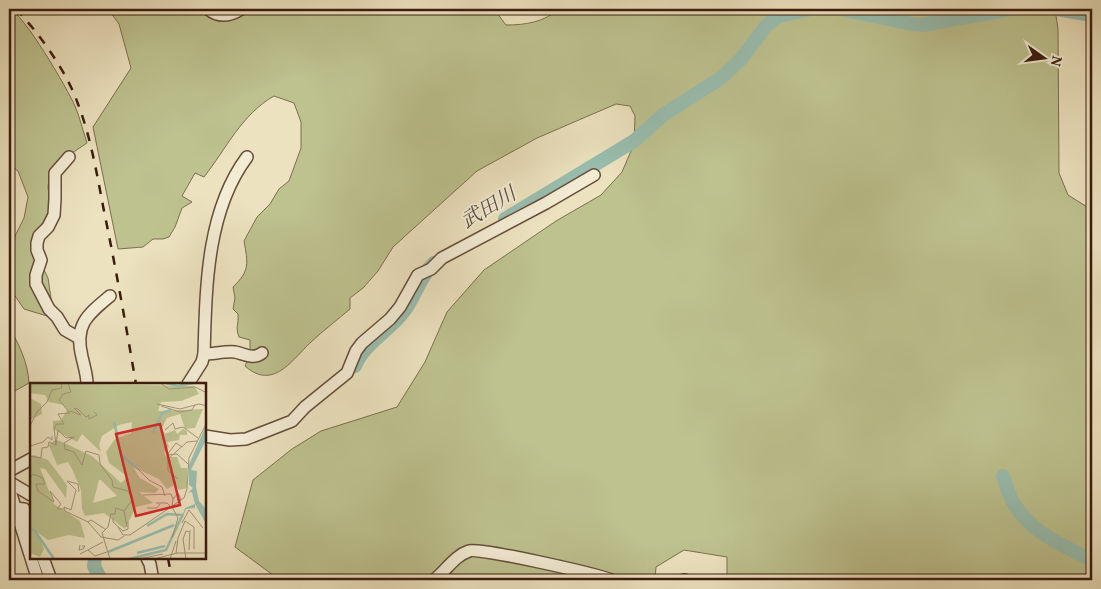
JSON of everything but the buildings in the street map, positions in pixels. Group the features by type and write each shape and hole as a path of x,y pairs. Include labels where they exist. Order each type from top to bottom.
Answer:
{"street":[{"path":"208,9 224,15 234,14 241,9"},
{"path":"69,157 54,173 54,215 48,227 39,236 37,242 37,250 41,260 36,275 36,284 49,309 57,317 64,330 79,338"},
{"path":"189,383 202,362 204,354 209,268 218,221 237,171 247,158"},
{"path":"206,436 230,440 246,439 292,421 305,407 347,373 362,342 390,319 400,307 418,275 431,270 442,258 594,174"},
{"path":"87,383 79,333 89,313 110,296"},
{"path":"204,354 235,352 244,356 258,356 262,354"},
{"path":"9,471 30,460"},
{"path":"9,482 30,494"},
{"path":"9,488 30,556"},
{"path":"14,508 24,509 30,525"},
{"path":"434,580 457,557 471,550 502,555 611,580"},
{"path":"31,559 38,580"},
{"path":"42,559 51,580"},
{"path":"147,559 150,564 153,580"}],"green space":[{"path":"9,9 16,13 24,23 55,69 75,106 87,143 62,161 49,180 48,189 52,207 51,212 48,220 37,234 40,262 48,278 53,312 47,316 24,309 11,290 9,290 9,261 13,259 15,236 24,218 28,197 18,171 9,164 9,119 13,118 9,107"},
{"path":"108,9 494,9 506,25 534,22 547,17 559,9 1055,9 1058,29 1059,173 1068,195 1092,210 1092,580 727,580 727,557 684,550 656,567 655,580 274,580 277,578 235,547 253,480 292,449 321,431 397,407 425,362 447,312 484,270 556,221 601,195 622,172 634,144 635,116 630,106 616,104 537,138 477,171 393,247 378,271 363,288 350,298 350,309 289,364 273,374 264,375 255,373 245,366 250,355 250,340 239,337 238,334 238,314 233,309 235,298 233,287 245,271 247,261 244,241 257,217 270,204 279,189 289,181 301,148 301,122 294,103 274,96 263,103 235,133 204,177 195,173 182,196 192,202 182,208 169,237 153,239 143,247 118,249 93,127 131,68 119,24"},
{"path":"9,327 27,368 29,383 15,391 9,380"}],"waterway":[{"name":"武田川","path":"505,219 634,141 663,115 721,78 740,60 766,26 778,16 811,9"},
{"name":"武田川","path":"840,9 922,25 1011,9"},
{"name":"武田川","path":"1056,9 1092,15"},
{"name":"武田川","path":"355,366 371,343 405,310 425,273 434,263"},
{"path":"1003,476 1012,501 1030,523 1049,538 1092,560"},
{"name":"武田川","path":"95,559 94,566 101,580"}],"railway":[{"path":"16,9 34,29 60,66 83,117 96,170 136,383"},
{"path":"168,559 172,580"}]}
